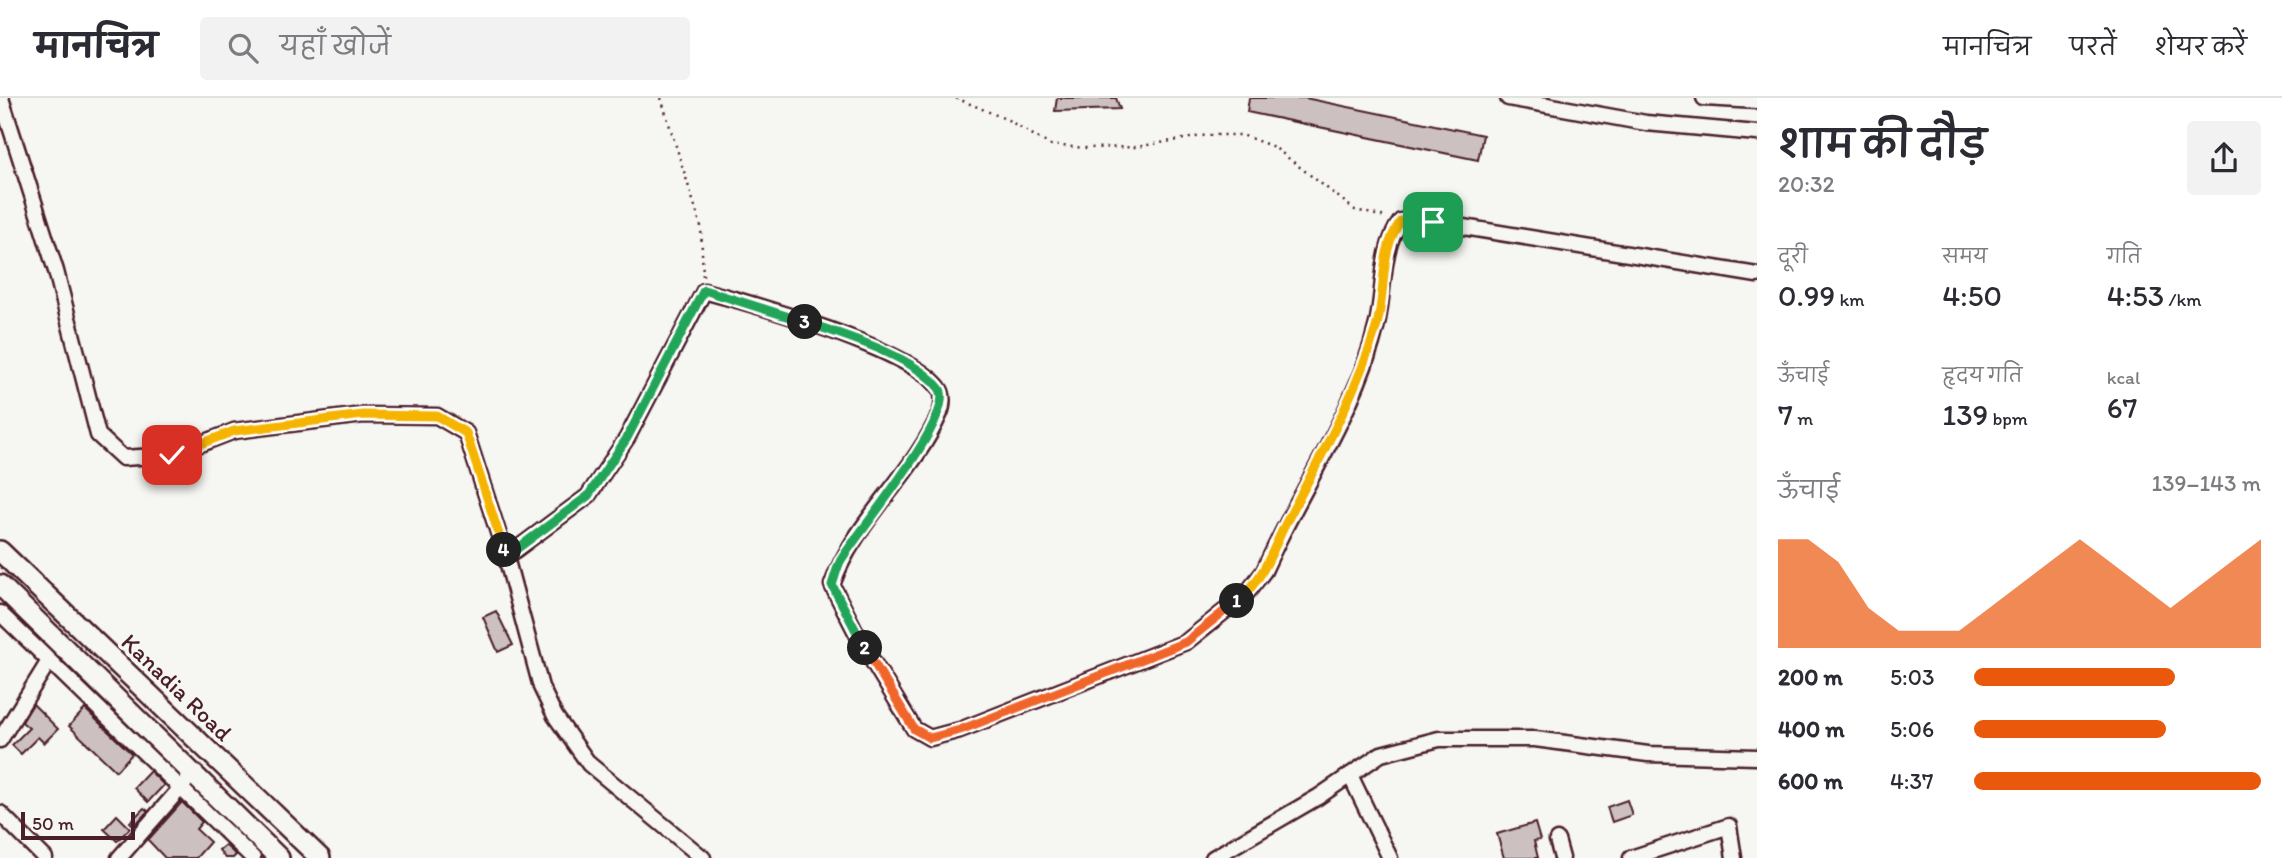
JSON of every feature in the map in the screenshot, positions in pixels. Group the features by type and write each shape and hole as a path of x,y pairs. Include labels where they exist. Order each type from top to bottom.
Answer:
{"main road":[{"name":"Kanadia Road","path":"0,551 320,858"},
{"name":"Kanadia Road","path":"0,585 187,781 267,856"}],"street":[{"path":"1,98 56,271 98,435 123,458 172,455 234,431 363,415 437,416 466,433 506,557 541,687 555,716 589,764 703,858"},
{"path":"1508,98 1646,123 1757,133"},
{"path":"1704,98 1757,101"},
{"path":"506,557 588,496 627,438 704,290 769,309 909,364 940,388 943,396 940,412 906,470 840,562 832,585 861,642 914,729 930,738 960,730 1186,642 1246,594 1264,572 1280,534 1352,397 1377,327 1389,237 1401,221 1433,222 1757,275"},
{"path":"0,613 49,661 187,781 123,856"},
{"path":"0,740 49,661"},
{"path":"1213,858 1381,754 1439,739 1535,739 1648,754 1757,757"},
{"path":"1350,775 1390,858"},
{"path":"0,813 45,858"},
{"path":"1631,858 1730,826 1734,858"},
{"path":"1557,841 1562,858"}],"path":[{"path":"661,98 701,226 704,290"},
{"path":"956,98 1008,120 1049,145 1086,148 1136,146 1208,135 1242,135 1274,146 1355,210 1401,221"}],"building":[{"path":"1057,98 1116,98 1120,109 1055,111"},
{"path":"1249,98 1305,98 1483,135 1478,160 1247,112"},
{"path":"496,611 513,645 498,652 483,617"},
{"path":"33,704 58,729 44,743 38,737 21,754 12,745 29,728 22,722"},
{"path":"85,709 132,754 116,771 69,726"},
{"path":"150,771 164,785 148,802 134,788"},
{"path":"1627,800 1632,815 1612,822 1607,807"},
{"path":"182,802 202,822 196,829 210,842 196,858 165,858 148,840"},
{"path":"144,808 148,811 134,826 130,822"},
{"path":"117,815 130,828 117,841 104,829"},
{"path":"1535,823 1540,840 1534,841 1538,858 1504,858 1497,834"},
{"path":"225,845 236,855 233,858 225,858 219,850"}],"route":[{"path":"172,455 234,431 363,415 437,416 466,433 483,477 506,557 551,527 588,496 627,438 704,290 756,304 820,327 909,364 940,388 943,396 940,412 906,470 840,562 832,585 861,642 914,729 930,738 960,730 1186,642 1246,594 1264,572 1280,534 1352,397 1377,327 1384,292 1389,237 1401,221 1433,222"}]}
